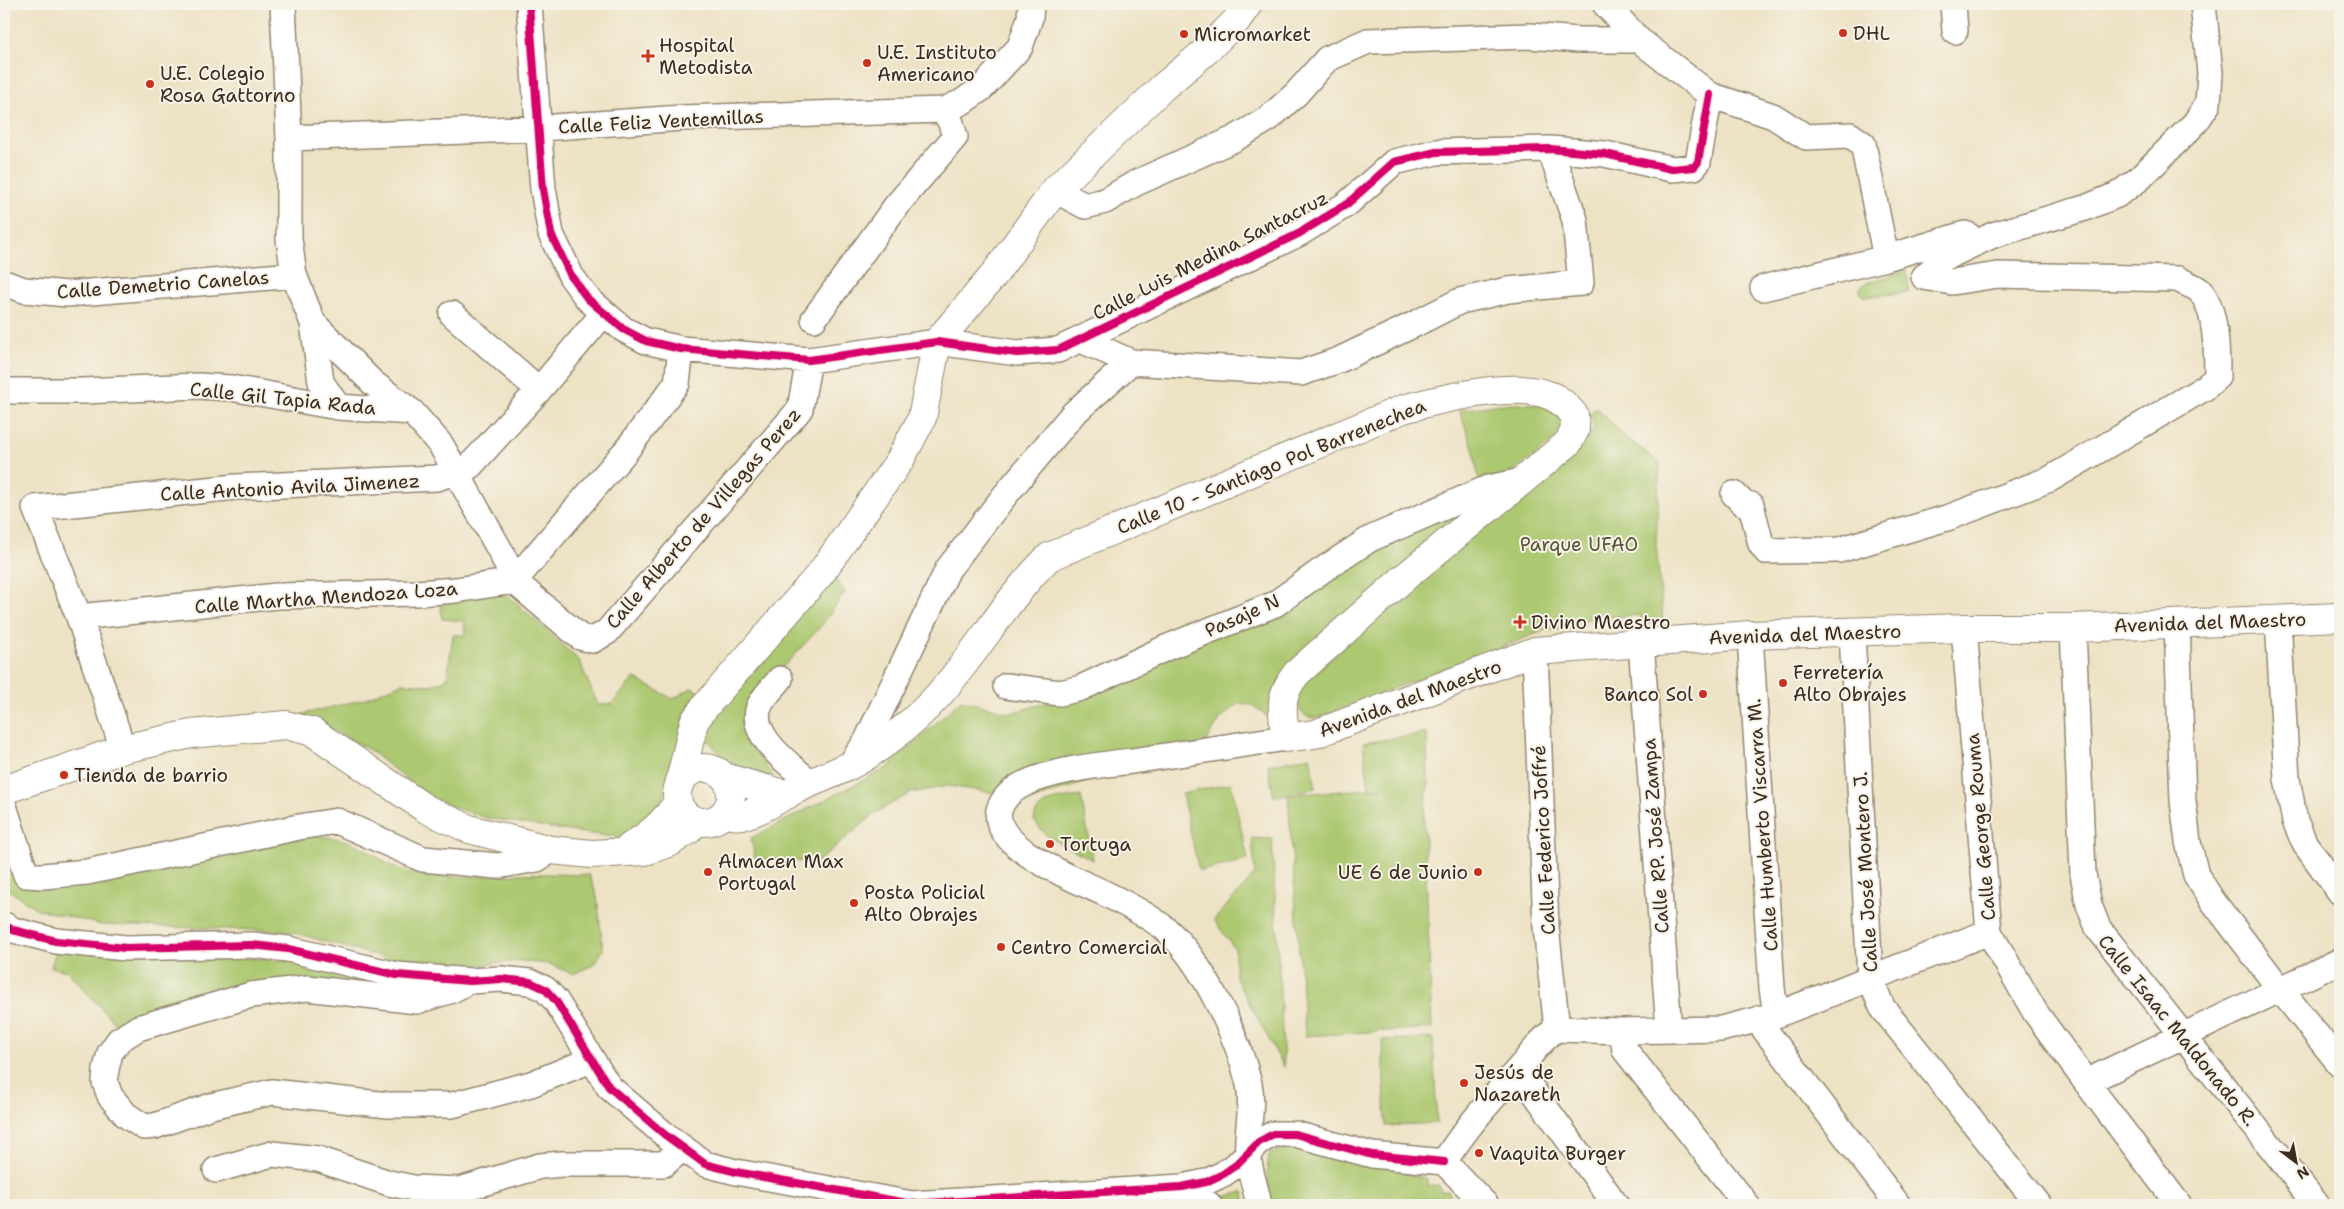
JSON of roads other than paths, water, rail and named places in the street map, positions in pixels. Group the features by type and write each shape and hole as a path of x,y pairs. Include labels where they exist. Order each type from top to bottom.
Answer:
{"main road":[{"path":"684,801 694,722 703,709 821,573 900,460 922,418 937,342 993,276 1055,190 1163,87 1207,50 1236,20 1248,4"},
{"name":"Calle 10 - Santiago Pol Barrenechea","path":"725,812 732,816 748,814 850,765 895,735 948,685 1026,580 1049,557 1403,409 1457,394 1491,392 1528,391 1549,395 1563,402 1574,415 1575,430 1568,443 1405,576 1297,673 1287,685 1283,695 1282,715 1286,738"},
{"name":"Avenida del Maestro","path":"1286,738 1315,734 1535,651 1750,635 1964,628 2073,628 2340,617"},
{"path":"684,801 710,821 725,812 732,796 704,750 703,709"},
{"path":"4,790 123,749 191,734 286,725 313,732 426,809 469,828 551,850 592,854 623,852 646,850 669,842 688,830 684,801 686,774 694,769 704,767 720,774 787,794"}],"street":[{"path":"283,4 288,138 289,239 294,275 312,323 321,382 338,407"},
{"name":"Calle Luis Medina Santacruz","path":"529,4 544,189 551,234 571,276 588,298 623,329 646,341 681,349 809,360 937,342 1017,353 1058,350 1298,234 1347,204 1394,162 1436,152 1550,150 1605,154 1672,170 1694,167 1698,162 1716,97"},
{"path":"814,319 896,206 955,137 951,123 944,110 962,102 982,88 1020,47 1030,18 1030,4"},
{"path":"1605,4 1639,40 1716,97 1773,116 1806,136 1850,135 1857,138 1863,144 1886,258"},
{"path":"1953,4 1955,31"},
{"path":"1734,494 1744,504 1751,505 1761,544 1766,551 1839,550 1950,517 2050,479 2206,387 2217,378 2217,342 2207,306 2199,291 2178,279 1998,275 1952,282 1924,277 1944,258 1982,240 1993,235 2085,208 2118,195 2138,179 2195,123 2208,104 2210,73 2203,4"},
{"path":"1055,190 1085,206 1105,201 1136,183 1234,139 1268,119 1296,94 1328,58 1368,41 1530,36 1578,40 1639,40"},
{"name":"Calle Feliz Ventemillas","path":"288,138 540,128 682,118 944,110"},
{"path":"1079,339 1131,362 1301,373 1339,360 1415,324 1460,300 1508,290 1581,283 1575,220 1550,150"},
{"path":"1763,288 1886,258 1965,234 1982,240"},
{"name":"Calle Demetrio Canelas","path":"4,283 24,290 67,294 294,275"},
{"name":"Calle Antonio Avila Jimenez","path":"79,617 35,508 236,486 437,478 454,470 470,466 539,390 604,313"},
{"path":"452,314 539,390"},
{"path":"312,323 373,383 412,412 441,446 501,552 514,581 625,452 677,383 681,349"},
{"name":"Calle Alberto de Villegas Perez","path":"514,581 580,637 593,640 607,632 800,409 809,360"},
{"path":"850,765 867,740 948,569 1006,494 1073,414 1131,362"},
{"name":"Calle Gil Tapia Rada","path":"4,391 82,391 198,386 231,388 338,407 412,412"},
{"name":"Pasaje N","path":"1006,686 1060,693 1081,688 1168,647 1275,604 1321,570 1370,540 1488,488 1522,481"},
{"name":"Calle Martha Mendoza Loza","path":"79,617 276,596 417,593 456,590 514,581"},
{"path":"79,617 123,749"},
{"path":"2278,619 2287,779 2295,821 2305,844 2340,892"},
{"path":"2177,623 2183,801 2188,842 2196,874 2212,900 2340,1064"},
{"name":"Calle George Rouma","path":"1964,628 1989,932 2035,1012 2179,1205"},
{"name":"Calle Isaac Maldonado R.","path":"2073,628 2083,874 2089,905 2098,928 2316,1205"},
{"name":"Calle José Montero J.","path":"1852,633 1870,978 1882,1007 2038,1205"},
{"name":"Calle Humberto Viscarra M.","path":"1750,635 1772,988 1765,1030 1898,1205"},
{"name":"Calle RP. José Zampa","path":"1641,642 1669,1030"},
{"name":"Calle Federico Joffré","path":"1535,651 1546,927 1557,1029"},
{"path":"780,680 759,707 759,725 768,745 811,783"},
{"path":"1259,1205 1247,1152 1251,1118 1249,1085 1239,1053 1206,980 1182,945 1163,927 1119,901 1037,860 1020,848 1002,829 999,811 1003,801 1020,786 1079,768 1286,738"},
{"path":"4,806 26,875 43,876 87,872 299,827 337,821 424,859 497,866 537,860 551,850"},
{"path":"4,925 13,930 56,941 126,948 252,945 288,949 397,975 470,981 501,979 530,982 544,990 556,1001 609,1087 683,1148 706,1164 736,1172 912,1204 1182,1187 1206,1182 1223,1174 1236,1166 1247,1152 1259,1142 1273,1134 1286,1134 1372,1155 1444,1162 1486,1205"},
{"path":"1444,1162 1454,1146 1513,1074 1549,1034 1557,1029 1622,1031 1721,1029 1768,1017 1989,932"},
{"path":"2086,1082 2183,1034 2340,961"},
{"path":"470,981 452,990 417,1001 306,988 251,995 138,1028 119,1040 110,1053 106,1069 106,1082 110,1096 122,1112 144,1127 155,1126 220,1103 272,1092 388,1105 452,1105 531,1084 591,1060"},
{"path":"1622,1031 1625,1050 1747,1205"},
{"path":"1513,1074 1526,1081 1616,1205"},
{"path":"216,1170 272,1154 318,1159 389,1183 413,1188 460,1190 496,1181 540,1166 562,1164 664,1164 683,1148"},
{"path":"1182,1187 1202,1198 1209,1205"}],"place":[{"name":"DHL","path":"1843,33"},
{"name":"Micromarket","path":"1184,34"},
{"name":"Hospital Metodista","path":"648,56"},
{"name":"U.E. Instituto Americano","path":"867,63"},
{"name":"U.E. Colegio Rosa Gattorno","path":"150,84"},
{"name":"Divino Maestro","path":"1520,622"},
{"name":"Ferretería Alto Obrajes","path":"1783,683"},
{"name":"Banco Sol","path":"1703,694"},
{"name":"Tienda de barrio","path":"64,775"},
{"name":"Tortuga","path":"1050,844"},
{"name":"Almacen Max Portugal","path":"708,872"},
{"name":"UE 6 de Junio","path":"1478,872"},
{"name":"Posta Policial Alto Obrajes","path":"854,903"},
{"name":"Centro Comercial","path":"1001,947"},
{"name":"Jesús de Nazareth","path":"1464,1083"},
{"name":"Vaquita Burger","path":"1479,1153"}],"park label":[{"name":"Parque UFAO","path":"1579,544"}]}
